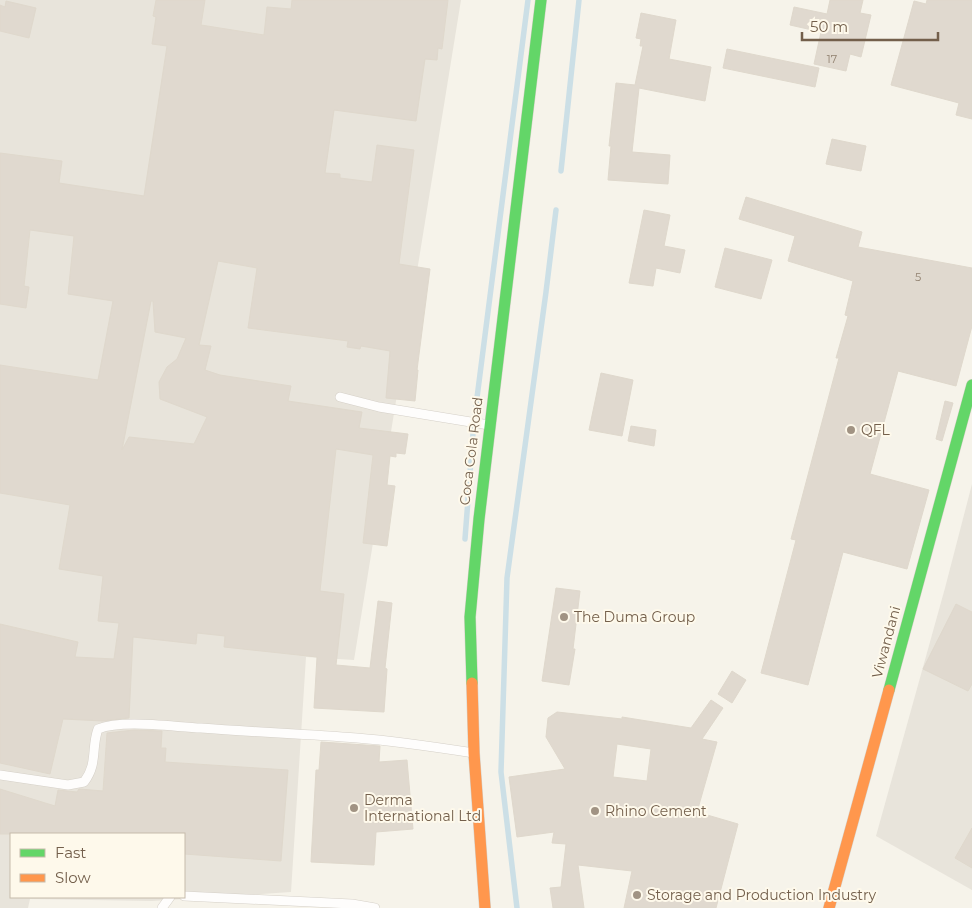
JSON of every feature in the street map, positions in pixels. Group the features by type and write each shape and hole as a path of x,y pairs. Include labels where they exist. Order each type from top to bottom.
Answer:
{"main road":[{"name":"Coca Cola Road","path":"485,908 474,753 470,617 490,425 541,0"},
{"name":"Viwandani","path":"829,908 968,415 972,385"}],"lane":[{"path":"340,397 379,407 490,425"},
{"path":"0,775 68,786 84,782 90,775 93,765 95,736 98,729 105,726 120,725 357,738 474,753"},
{"path":"185,896 289,904 352,904 375,908"}],"shaded area":[{"path":"0,0 461,0 354,660 306,657 291,892 152,901 30,899 28,908 0,908"},
{"path":"972,484 972,890 876,836"}],"building":[{"path":"156,0 205,0 201,25 264,35 267,7 291,9 292,0 448,0 442,49 438,48 437,60 425,59 416,121 334,110 325,173 340,174 340,178 372,182 377,145 414,150 399,264 430,269 417,370 415,401 386,398 390,351 361,346 360,349 347,347 348,341 248,328 257,268 218,261 199,345 211,346 205,370 220,375 291,386 288,401 362,412 359,428 408,434 405,454 396,453 396,457 390,456 387,485 395,486 387,546 363,543 373,455 336,449 320,591 344,594 336,665 370,668 378,601 392,603 385,668 387,669 384,712 314,708 317,657 224,647 225,636 197,633 196,644 133,637 129,718 103,721 63,719 50,774 0,763 0,624 78,642 75,657 114,659 119,623 98,621 103,576 59,569 70,505 0,493 0,365 98,380 113,301 68,294 74,236 30,230 24,286 29,287 26,308 0,304 0,153 62,161 59,183 144,196 167,46 152,44 156,17 153,16","holes":["151,301 153,301 155,332 186,338 177,359 167,367 159,382 160,399 207,417 194,444 129,437 122,450"]},
{"path":"830,0 863,0 860,13 871,15 861,57 850,54 846,71 814,64 821,32 790,25 794,7 827,14"},
{"path":"927,0 972,0 972,119 956,115 959,103 891,85 914,1 926,4"},
{"path":"6,1 36,8 29,38 0,31 0,5 5,7"},
{"path":"641,13 676,20 669,59 711,67 705,101 639,88 632,152 670,155 668,184 608,180 611,146 609,146 616,83 635,85 643,46 640,46 641,39 636,38"},
{"path":"727,49 819,68 815,87 723,68"},
{"path":"832,139 866,146 861,171 826,164"},
{"path":"746,197 862,232 858,247 972,268 972,326 956,386 898,371 870,474 929,490 907,569 843,552 808,685 761,673 796,540 791,539 839,358 836,358 848,316 845,315 853,281 788,261 795,236 739,219"},
{"path":"644,210 670,215 664,246 685,250 680,273 656,268 653,286 629,283"},
{"path":"725,248 772,260 761,299 715,287"},
{"path":"601,373 633,380 622,436 589,430"},
{"path":"945,401 953,403 942,441 936,439"},
{"path":"631,426 656,430 654,446 628,441"},
{"path":"556,588 580,591 573,649 575,649 569,685 542,681"},
{"path":"956,604 972,612 972,684 968,691 923,669"},
{"path":"732,671 746,680 732,703 718,694"},
{"path":"711,700 723,708 702,739 717,742 697,812 738,824 716,908 624,908 632,871 578,865 584,908 553,908 550,888 561,887 566,844 552,843 554,832 517,837 509,777 565,769 546,737 548,718 557,712 622,719 622,717 691,728","holes":["617,744 651,749 647,781 613,777"]},
{"path":"134,730 162,731 161,748 166,748 165,762 288,770 281,861 185,854 185,833 0,834 0,789 55,806 58,790 77,792 79,789 103,791 107,733"},
{"path":"321,742 380,746 379,762 407,760 413,829 376,832 374,865 311,862 316,770 319,770"},
{"path":"972,828 972,868 955,858"}],"waterway":[{"path":"465,539 474,421 528,0"},
{"path":"561,171 579,0"},
{"path":"517,908 501,772 507,578 556,210"}],"traffic: fast":[{"path":"472,683 470,617 479,519 541,0"},
{"path":"889,690 972,385"}],"traffic: slow":[{"path":"472,683 474,753 485,908"},
{"path":"829,908 889,690"}],"place":[{"name":"QFL","path":"851,430"},
{"name":"The Duma Group","path":"564,617"},
{"name":"Derma International Ltd","path":"354,808"},
{"name":"Rhino Cement","path":"595,811"},
{"name":"Storage and Production Industry","path":"637,895"}]}
